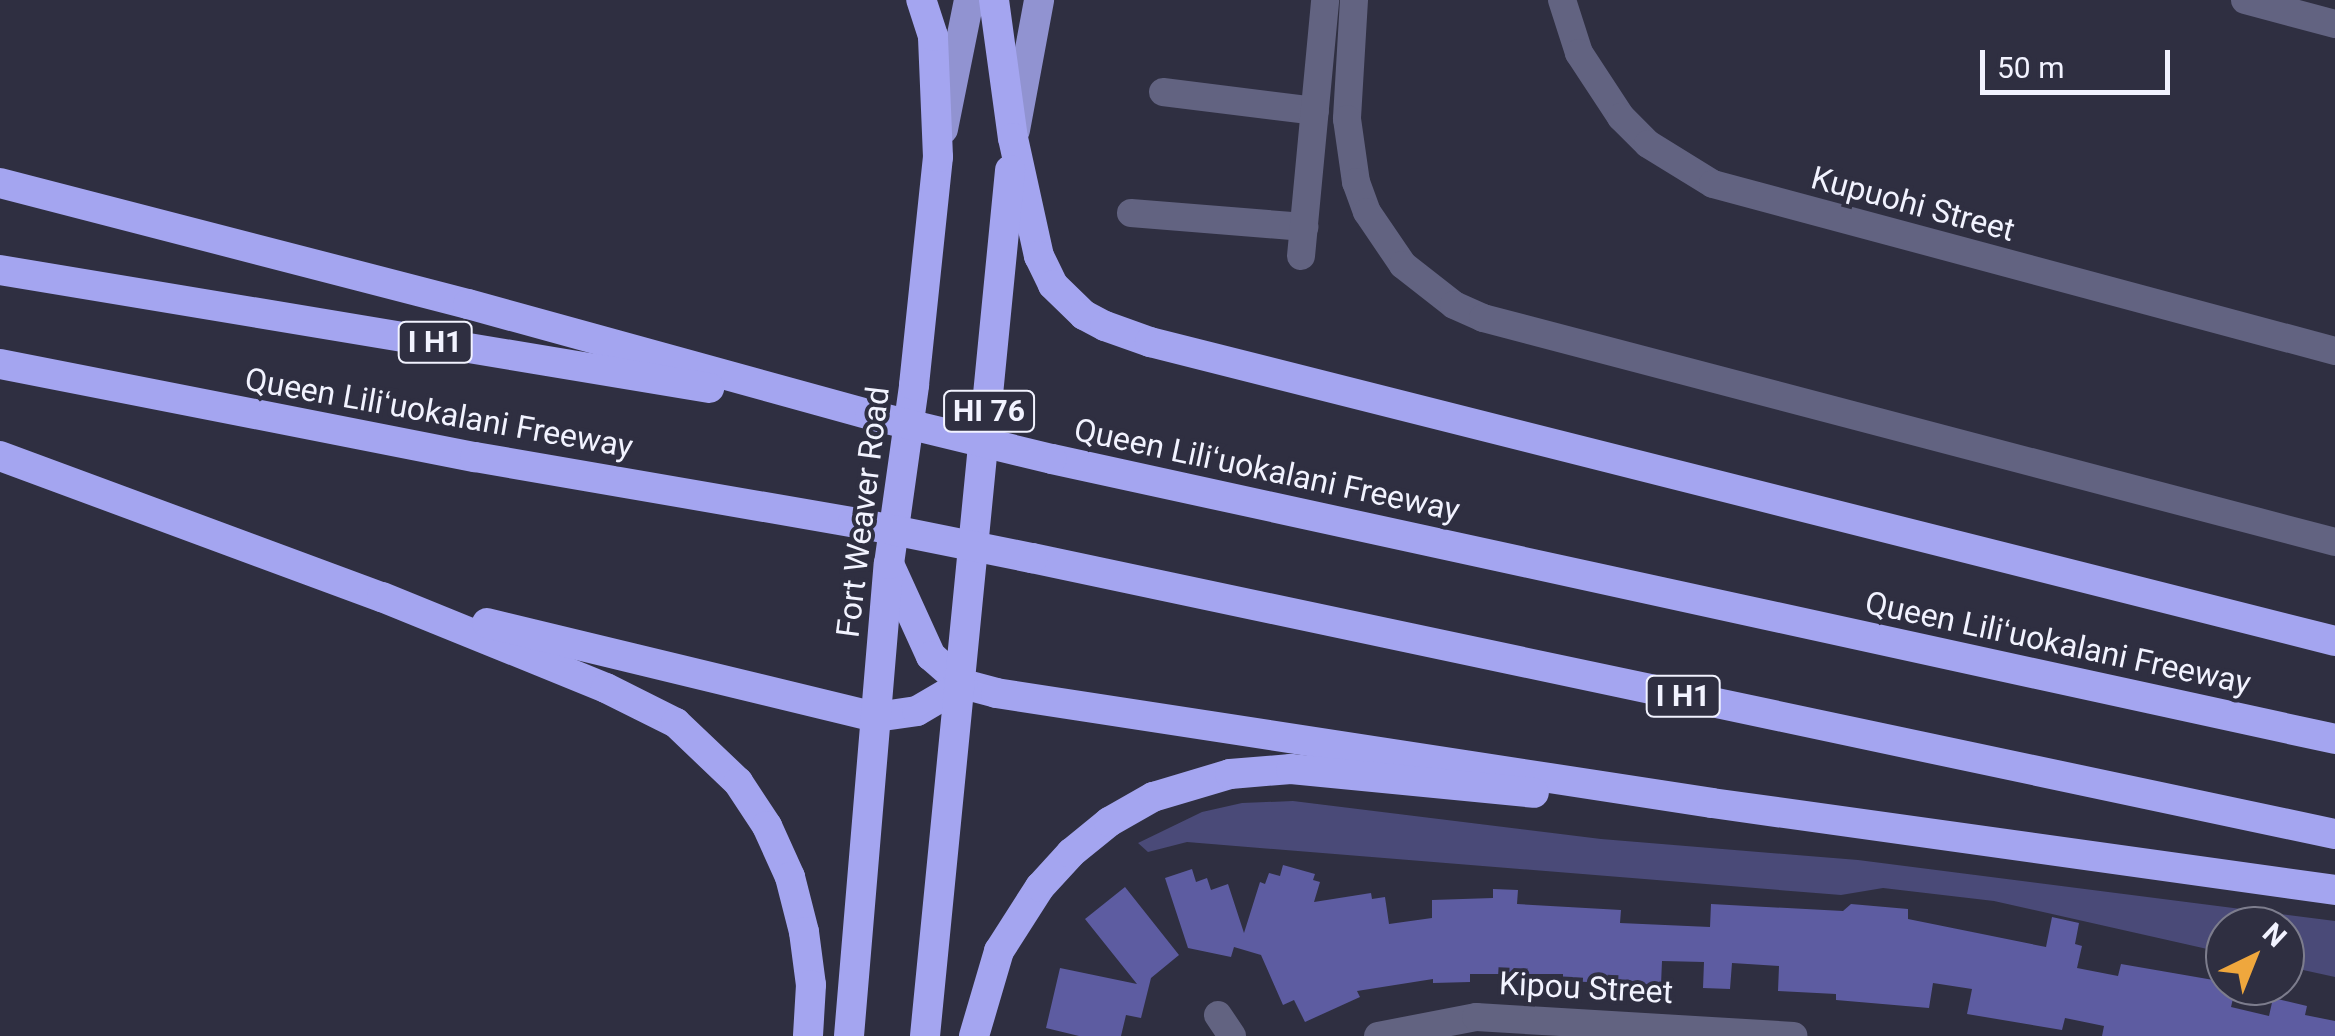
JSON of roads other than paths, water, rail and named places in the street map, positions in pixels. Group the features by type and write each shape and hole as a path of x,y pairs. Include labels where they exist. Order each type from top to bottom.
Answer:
{"highway":[{"path":"921,0 933,36 938,157"},
{"path":"994,0 1013,138 1038,256 1053,285 1084,314 1122,333 2335,641"},
{"name":"HI 76","path":"925,1036 963,684 1013,138"},
{"name":"Fort Weaver Road","path":"849,1036 888,564 914,385 938,157"},
{"path":"0,183 468,304 870,415"},
{"name":"Queen Liliʻuokalani Freeway","path":"0,270 870,415 1052,459 2335,739"},
{"name":"Queen Liliʻuokalani Freeway","path":"0,364 456,453 854,522 2335,834"},
{"path":"0,456 382,597 606,688 676,724 738,782 767,826 790,877 804,932 811,985 808,1036"},
{"path":"888,564 932,656 963,684 996,693 1712,803 2335,890"},
{"path":"382,597 876,717 918,710 963,684"},
{"path":"974,1036 999,952 1040,887 1071,853 1110,822 1188,784 1230,774 1291,769 1550,795 1712,803"}],"main road":[{"name":"Fort Weaver Road","path":"938,157 970,0"},
{"name":"HI 76","path":"1013,138 1039,0"}],"street":[{"path":"1302,256 1324,0"},
{"path":"1354,0 1348,119 1356,182 1367,212 1403,265 1454,305 1483,318 2335,542"},
{"name":"Kupuohi Street","path":"1562,0 1580,53 1621,117 1664,155 1713,184 2335,350"},
{"path":"2245,0 2335,24"},
{"path":"1162,92 1315,111"},
{"path":"1132,213 1304,227"},
{"name":"Kipou Street","path":"1378,1036 1476,1017 1793,1036"}]}
